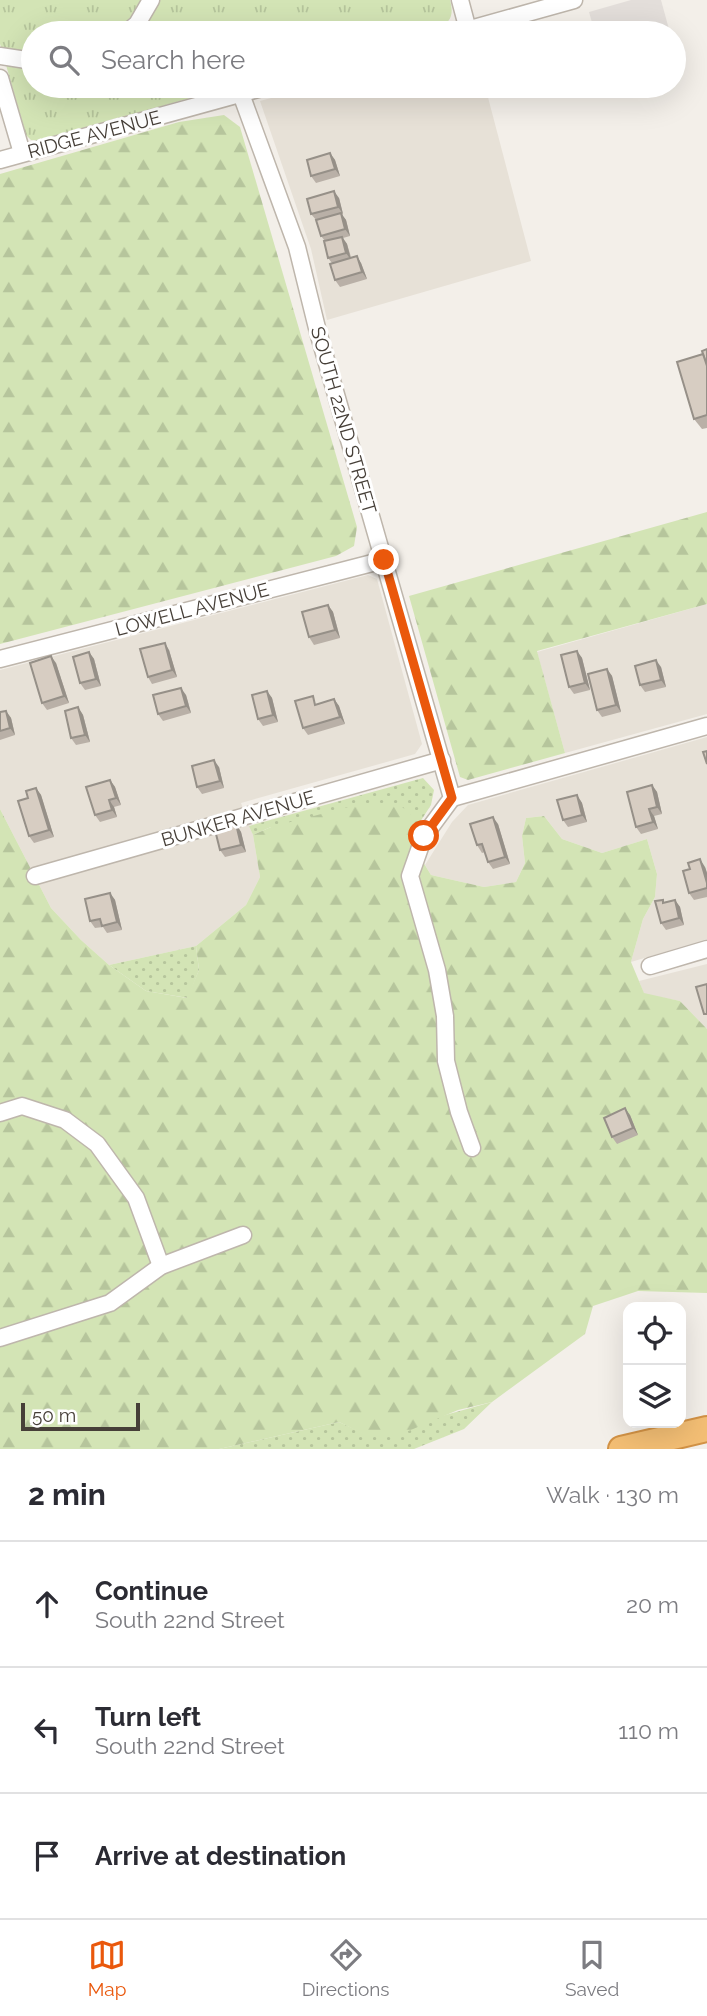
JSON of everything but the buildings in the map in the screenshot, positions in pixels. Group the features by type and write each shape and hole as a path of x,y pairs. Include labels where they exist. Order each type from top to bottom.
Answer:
{"highway":[{"path":"621,1449 707,1429"}],"street":[{"path":"139,21 150,0"},
{"path":"460,0 461,21"},
{"path":"501,21 575,0"},
{"path":"0,56 21,59"},
{"path":"0,78 22,153"},
{"name":"RIDGE AVENUE","path":"0,160 226,98"},
{"name":"SOUTH 22ND STREET","path":"242,98 298,247 318,332 452,798"},
{"name":"LOWELL AVENUE","path":"0,659 384,560"},
{"path":"472,1148 459,1112 446,1061 445,1016 437,970 410,876 424,836 452,798 707,726"},
{"name":"BUNKER AVENUE","path":"35,876 442,760"},
{"path":"650,966 707,949"},
{"path":"0,1113 22,1106 65,1120 97,1144 136,1198 162,1266"},
{"path":"0,1338 110,1304 162,1266 243,1235"}],"shaded area":[{"path":"631,0 661,0 667,21 592,21 589,12"},
{"path":"271,98 488,98 531,261 327,320 311,249 260,101"},
{"path":"368,575 377,579 422,744 415,754 241,803 253,835 260,877 246,905 196,946 109,965 51,908 0,809 0,670"},
{"path":"707,604 707,714 565,753 537,652"},
{"path":"707,737 707,939 631,962 643,919 655,897 657,874 647,839 602,853 562,839 544,816 526,818 522,836 525,863 516,882 484,887 431,875 425,865 452,822 468,805"},
{"path":"707,964 707,1029 680,1001 644,994 639,981"}],"green space":[{"path":"0,0 450,0 452,9 448,21 21,21 21,98 190,98 40,141 31,140 26,135 0,44"},
{"path":"224,115 240,127 357,527 354,546 336,556 0,644 0,174 179,122"},
{"path":"707,512 707,604 537,651 565,753 468,780 460,777 409,596"},
{"path":"423,778 434,790 431,805 409,839 271,827 253,835 249,826"},
{"path":"360,804 401,806 414,817 409,839 431,875 484,887 516,882 525,863 522,836 526,818 544,816 562,839 602,853 647,839 657,874 655,897 643,919 631,962 644,993 680,1001 707,1029 707,1293 638,1291 593,1306 585,1334 492,1402 458,1410 406,1432 370,1437 339,1422 219,1449 0,1449 0,809 51,908 81,940 109,965 146,991 187,998 199,970 196,946 246,905 260,877 253,835 271,827"},
{"path":"196,946 199,970 188,998 146,991 109,965"},
{"path":"492,1402 464,1429 414,1449 219,1449 339,1422 370,1436"}],"route":[{"path":"384,560 452,798 424,836"}]}
